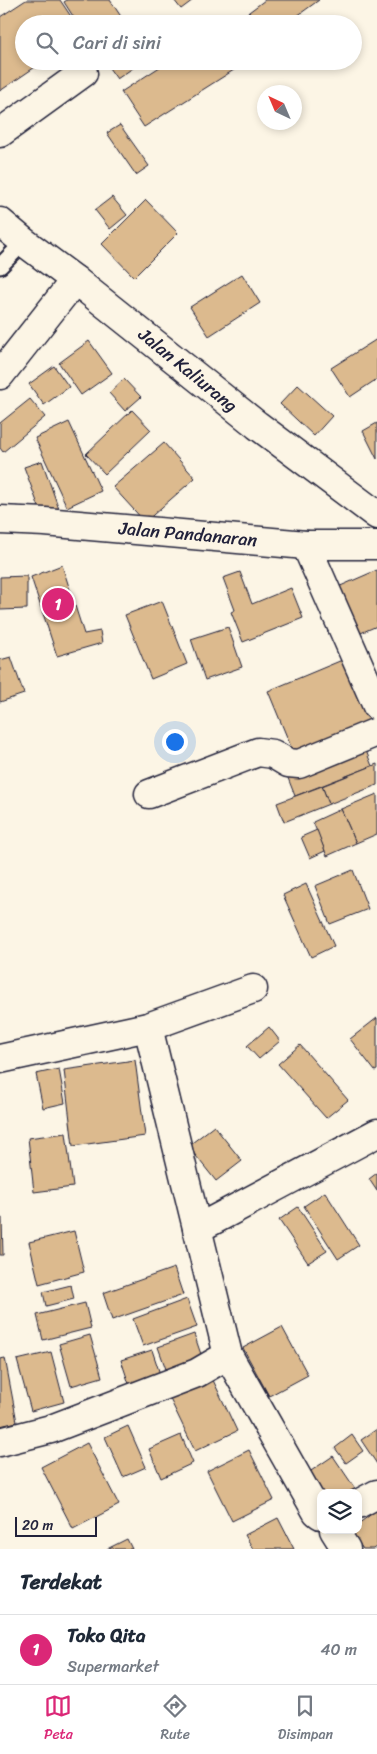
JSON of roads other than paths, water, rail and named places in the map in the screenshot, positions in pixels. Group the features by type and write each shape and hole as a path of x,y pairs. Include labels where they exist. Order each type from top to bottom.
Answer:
{"street":[{"path":"0,134 83,73"},
{"name":"Jalan Kaliurang","path":"0,222 257,426 377,516"},
{"path":"0,375 75,280"},
{"name":"Jalan Pandanaran","path":"0,520 306,544 377,545"},
{"path":"306,544 377,706"},
{"path":"149,794 258,752 273,754 288,763 299,764 377,732"},
{"path":"0,1058 148,1027 253,989"},
{"path":"148,1027 228,1355 317,1510"},
{"path":"197,1229 377,1133"},
{"path":"0,1442 51,1429 197,1373 228,1355"},
{"path":"362,1502 377,1494"},
{"path":"337,1534 346,1549"}],"lane":[{"path":"0,266 24,242"}],"place":[{"name":"Toko Qita","path":"58,604"}]}
